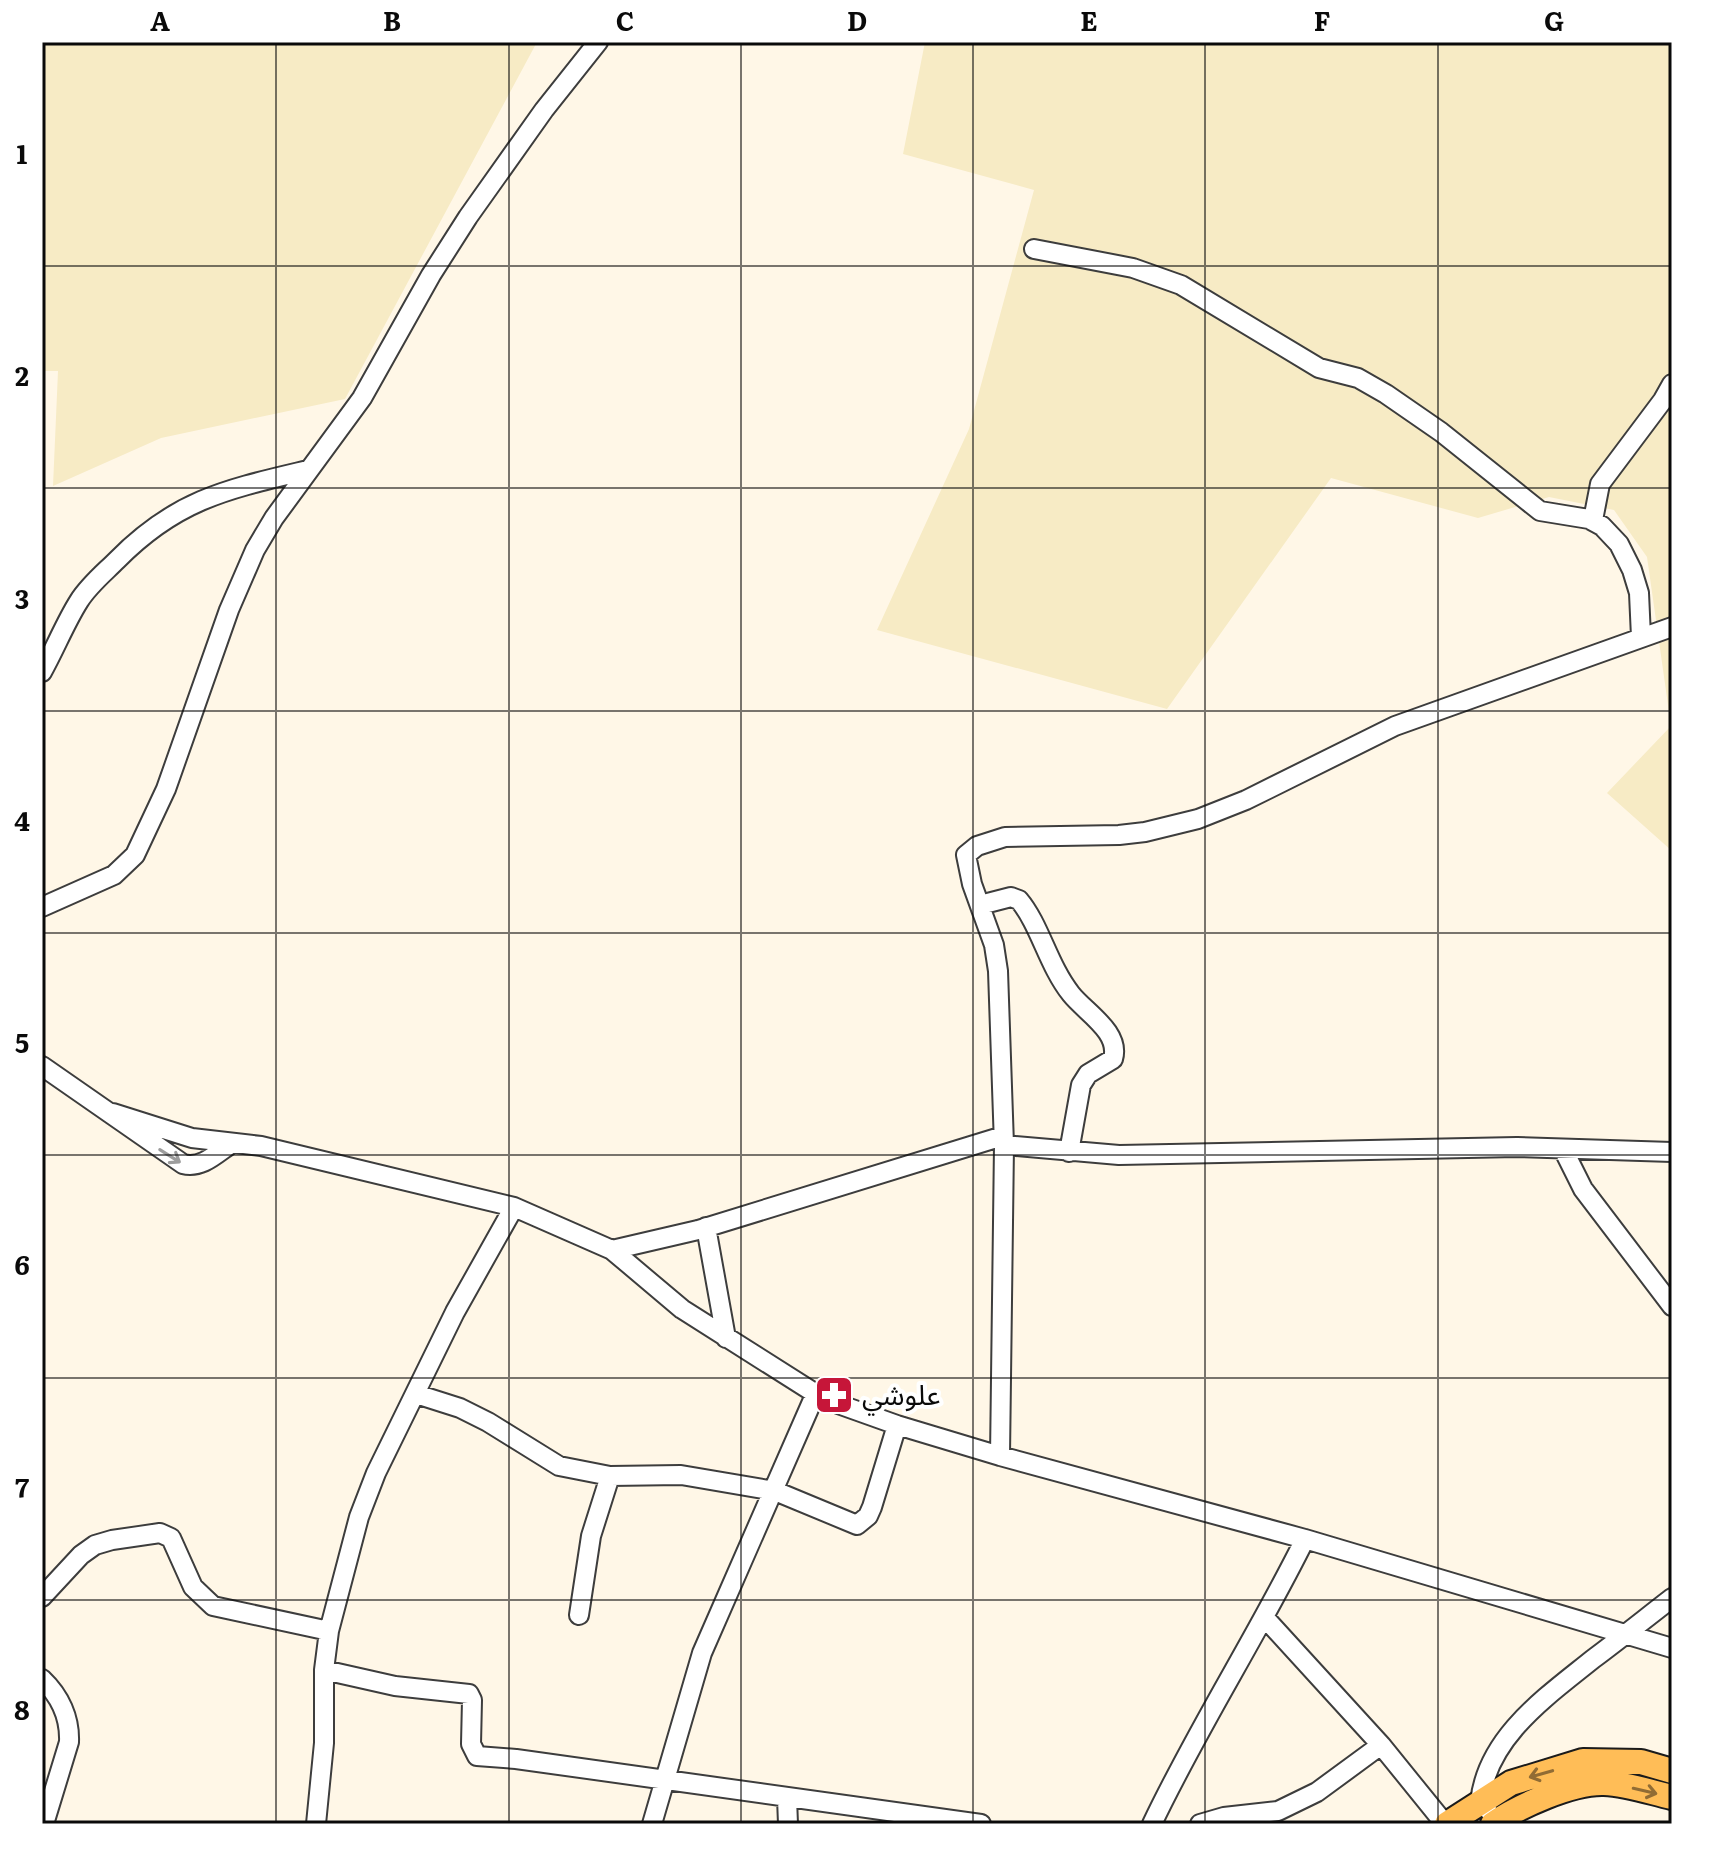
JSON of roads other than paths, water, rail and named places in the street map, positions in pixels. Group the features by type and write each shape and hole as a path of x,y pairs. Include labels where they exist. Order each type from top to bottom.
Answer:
{"main road":[{"path":"1446,1824 1511,1783 1641,1762 1672,1771"},
{"path":"1584,1773 1604,1783 1672,1797"},
{"path":"1497,1823 1584,1773"}],"street":[{"path":"42,907 114,875 135,855 166,789 224,624 255,550 274,518 362,398 431,275 486,191 598,42"},
{"path":"1034,249 1133,268 1181,285 1319,368 1358,378 1386,394 1441,432 1540,511 1593,520 1612,535 1632,570 1639,593 1641,637"},
{"path":"1593,520 1600,484 1672,384"},
{"path":"42,672 78,602 141,536 200,500 245,485 308,470"},
{"path":"1000,1456 1003,1141 996,956 989,926 972,884 966,855 983,843 1005,837 1119,835 1198,819 1246,800 1395,726 1672,627"},
{"path":"980,905 1008,897 1019,900 1056,973 1072,996 1108,1033 1114,1046 1113,1059 1088,1074 1081,1085 1069,1152"},
{"path":"42,1066 183,1164 202,1164 232,1143"},
{"path":"113,1113 192,1138 261,1146 514,1207 612,1250 682,1309 815,1395 897,1425 1000,1456 1305,1539 1672,1648"},
{"path":"612,1250 706,1227 1003,1141 1069,1152 1131,1155 1395,1148 1672,1152"},
{"path":"1563,1149 1583,1189 1672,1306"},
{"path":"316,1824 324,1743 324,1670 329,1631 359,1517 376,1473 455,1312 514,1207"},
{"path":"706,1227 726,1338"},
{"path":"416,1394 460,1408 488,1422 559,1466 610,1476 681,1475 775,1491 857,1525 868,1516 872,1507 897,1425"},
{"path":"652,1824 702,1653 815,1395"},
{"path":"579,1615 591,1536 610,1476"},
{"path":"42,1597 81,1555 95,1545 160,1533 171,1538 193,1587 213,1606 329,1631"},
{"path":"1152,1824 1170,1785 1265,1618 1305,1539"},
{"path":"1497,1823 1480,1802 1486,1772 1509,1734 1540,1702 1672,1598"},
{"path":"1265,1618 1381,1745 1446,1824"},
{"path":"324,1670 395,1686 469,1694 472,1700 471,1744 477,1756 981,1824"},
{"path":"42,1679 59,1700 70,1729 69,1742 44,1824"},
{"path":"1200,1824 1224,1817 1278,1811 1317,1792 1381,1745"},
{"path":"787,1798 788,1824"}],"place":[{"name":"علوشي","path":"834,1395"}]}
